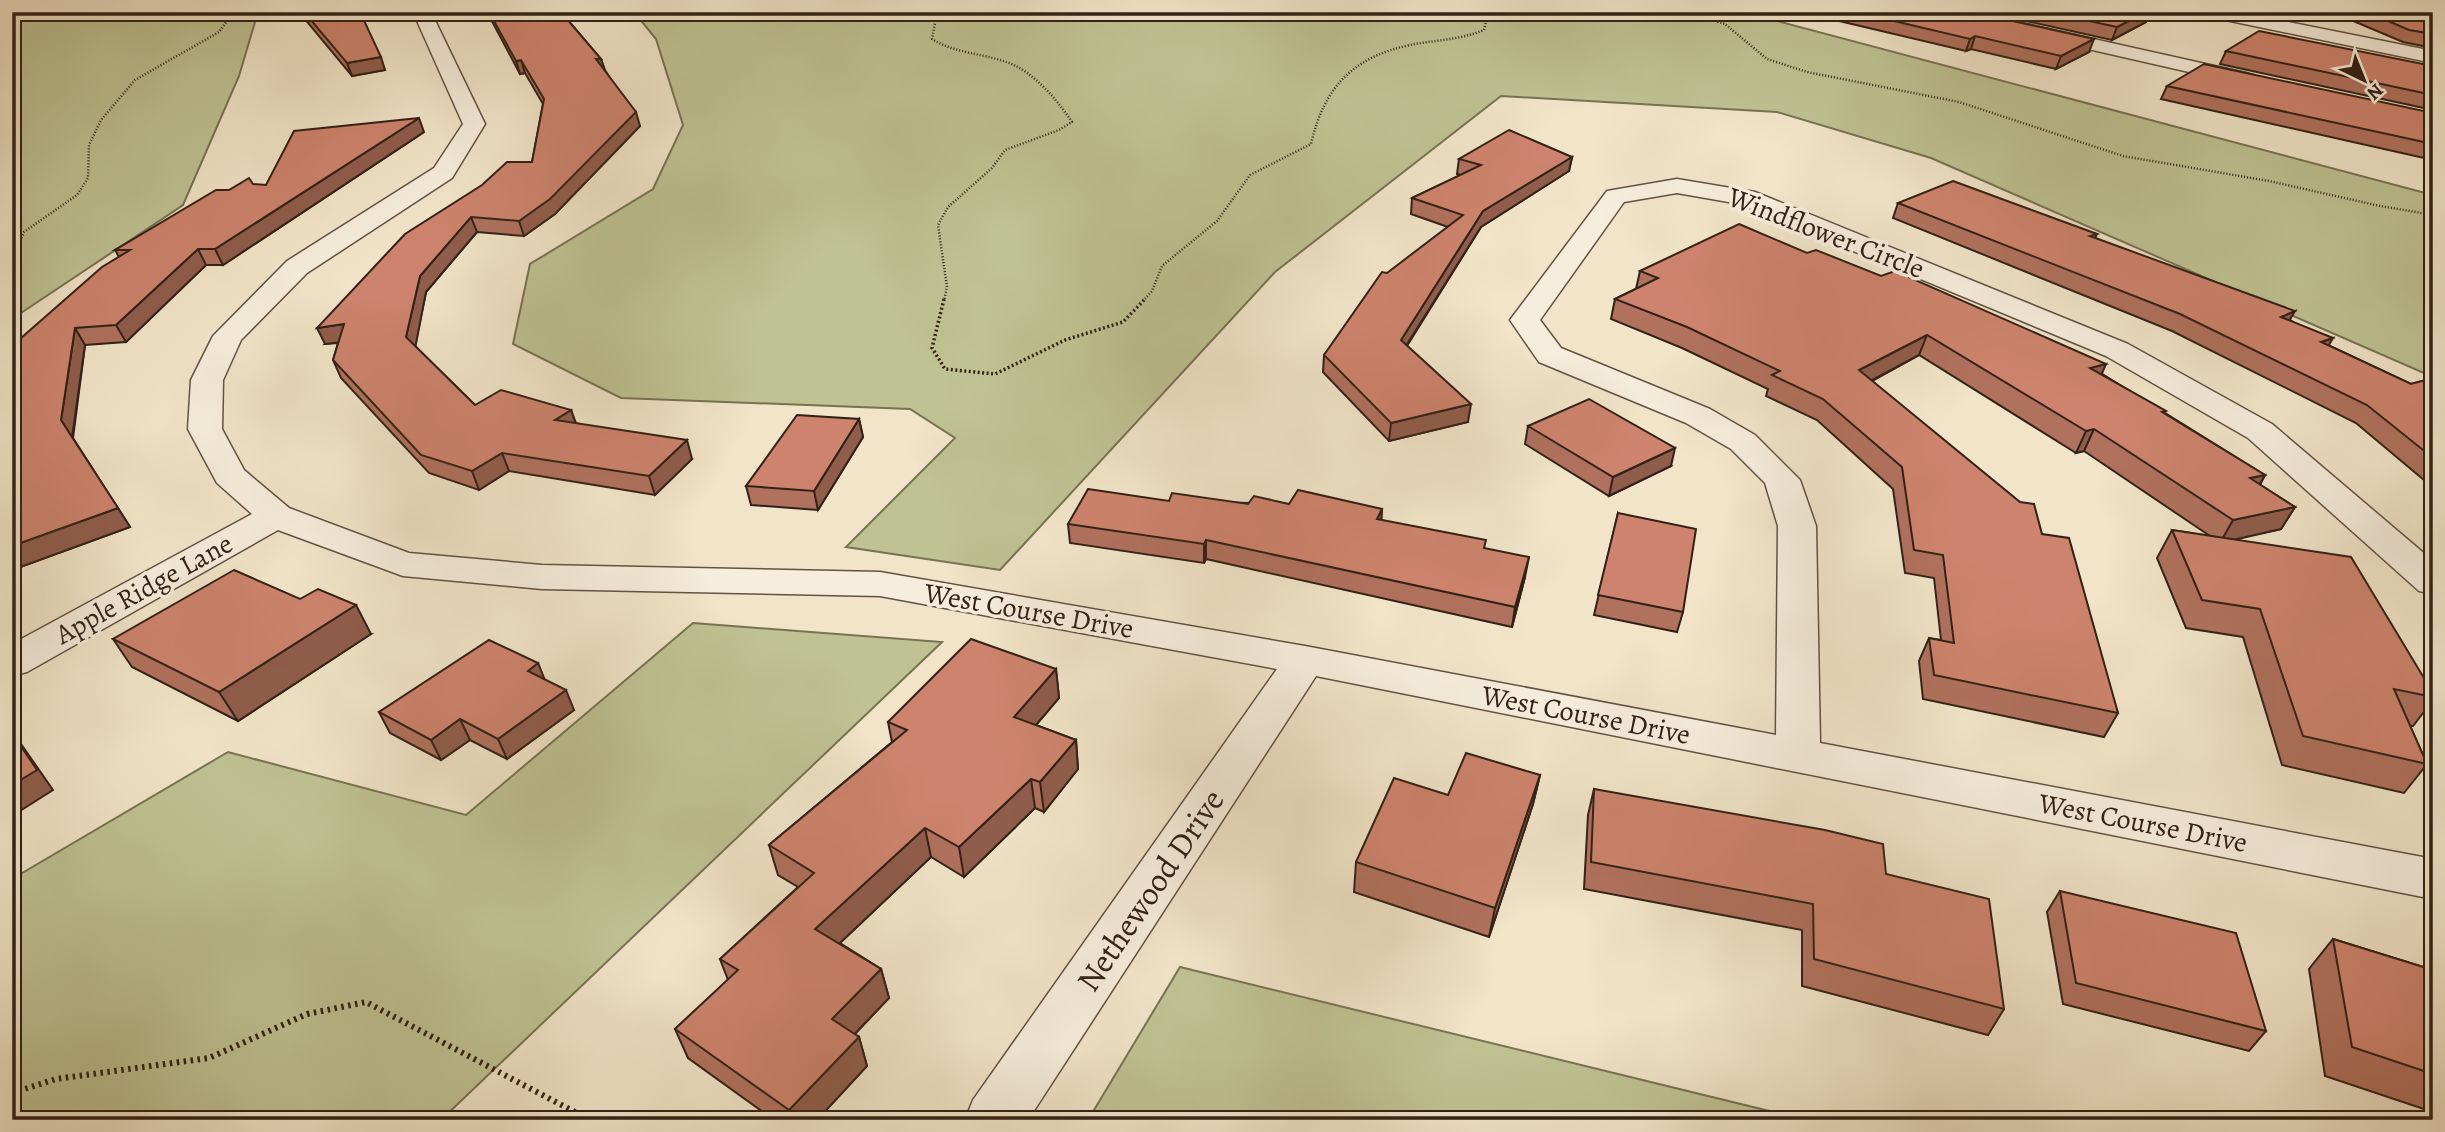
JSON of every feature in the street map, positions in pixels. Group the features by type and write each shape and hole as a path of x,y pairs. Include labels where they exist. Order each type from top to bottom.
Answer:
{"street":[{"path":"12,17 35,12"},
{"name":"West Course Drive","path":"422,12 474,124 443,173 297,267 228,336 208,380 205,429 229,476 276,516 403,564 542,577 880,584 1305,660 2433,879"},
{"path":"1947,12 2271,84"},
{"path":"2211,12 2433,57"},
{"name":"Windflower Circle","path":"1798,756 1797,526 1782,480 1743,442 1698,416 1550,355 1525,320 1616,196 1677,186 1746,197 2117,350 2260,430 2433,582"},
{"name":"Apple Ridge Lane","path":"12,662 276,516"},
{"name":"Nethewood Drive","path":"994,1120 1305,660"}],"path":[{"path":"12,260 24,232 77,195 88,178 89,145 101,120 135,80 219,32 230,17 226,12"},
{"path":"937,12 932,39 945,48 1013,64 1066,111 1072,122 1059,130 1005,150 992,168 948,207 938,225 947,287 932,348 945,369 995,374 1065,340 1124,322 1152,291 1162,266 1217,221 1250,175 1311,144 1314,121 1329,93 1348,70 1374,55 1409,45 1470,36 1484,30 1488,12"},
{"path":"1686,12 1716,21 1737,32 1756,53 1798,70 1944,99 2100,150 2161,164 2258,178 2396,211 2433,215"},
{"path":"12,1093 56,1079 209,1058 307,1014 366,1002 590,1120"}],"green space":[{"path":"65,12 258,12 239,76 183,205 12,319 12,23"},
{"path":"634,12 1743,12 2433,195 2433,377 1931,158 1777,112 1501,96 1275,272 1000,570 846,547 955,438 910,409 621,398 513,344 530,264 653,189 683,125 656,39"},
{"path":"693,623 942,642 441,1120 12,1120 12,879 228,752 466,815"},
{"path":"1180,967 1806,1120 1088,1120"}],"building":[{"path":"304,12 360,12 381,57 347,63"},
{"path":"489,12 561,12 601,59 596,59 636,112 550,199 519,221 471,217 420,276 406,337 475,405 501,390 571,410 555,420 687,440 649,476 502,453 472,471 421,455 333,360 344,324 317,328 405,234 482,185 507,162 532,162 544,99 521,60 516,61"},
{"path":"1856,12 1972,12 2094,39 2061,56 1975,36 1970,39"},
{"path":"2047,12 2146,12 2117,27"},
{"path":"2367,12 2433,12 2433,34 2409,30"},
{"path":"2259,31 2433,66 2433,95 2226,51"},
{"path":"2204,64 2433,113 2433,144 2167,86"},
{"path":"419,118 215,249 198,249 116,325 75,328 61,420 118,508 12,546 12,346 102,267 130,250 115,250 216,190 229,190 249,178 253,184 266,185 294,131"},
{"path":"1509,130 1572,157 1483,211 1401,340 1471,404 1391,423 1324,355 1382,272 1387,273 1463,215 1412,198 1481,165 1459,159"},
{"path":"1953,181 2097,234 2090,236 2295,311 2281,317 2333,338 2321,342 2411,384 2433,378 2433,458 2367,405 2180,314 1898,203"},
{"path":"1739,224 1807,253 1816,250 1881,276 1895,271 2106,364 2090,368 2166,411 2162,412 2265,475 2250,478 2295,507 2233,520 2094,429 2086,431 1927,335 1859,370 2020,502 2034,504 2042,534 2069,538 2118,713 1934,675 1929,638 1954,643 1943,555 1914,550 1902,467 1823,399 1772,375 1780,371 1687,327 1615,299 1658,278 1640,271"},
{"path":"1589,399 1675,448 1613,477 1528,426"},
{"path":"797,415 859,419 814,491 746,486"},
{"path":"1088,489 1169,501 1172,493 1248,504 1254,496 1289,504 1298,490 1382,509 1377,519 1486,540 1484,548 1529,557 1515,607 1206,540 1204,544 1068,524"},
{"path":"1618,513 1696,529 1683,612 1598,595"},
{"path":"2172,530 2351,557 2433,693 2433,697 2394,689 2427,764 2303,736 2260,609 2202,600"},
{"path":"234,570 300,599 318,589 356,605 219,692 113,639"},
{"path":"971,639 1056,669 1014,717 1076,740 1040,782 1031,779 959,847 925,828 815,929 881,969 832,1019 859,1037 789,1110 675,1029 738,970 720,959 814,873 769,845 907,730 888,722"},
{"path":"489,640 538,663 528,671 566,690 498,739 460,719 431,740 379,712"},
{"path":"12,733 37,770 12,785"},
{"path":"1466,753 1540,775 1495,908 1356,862 1394,778 1448,795"},
{"path":"1594,789 1825,830 1883,844 1886,874 1989,899 2004,1009 1814,959 1813,904 1591,862"},
{"path":"2060,891 2236,933 2266,1031 2076,983"},
{"path":"2333,939 2433,970 2433,1074 2352,1047"}]}
